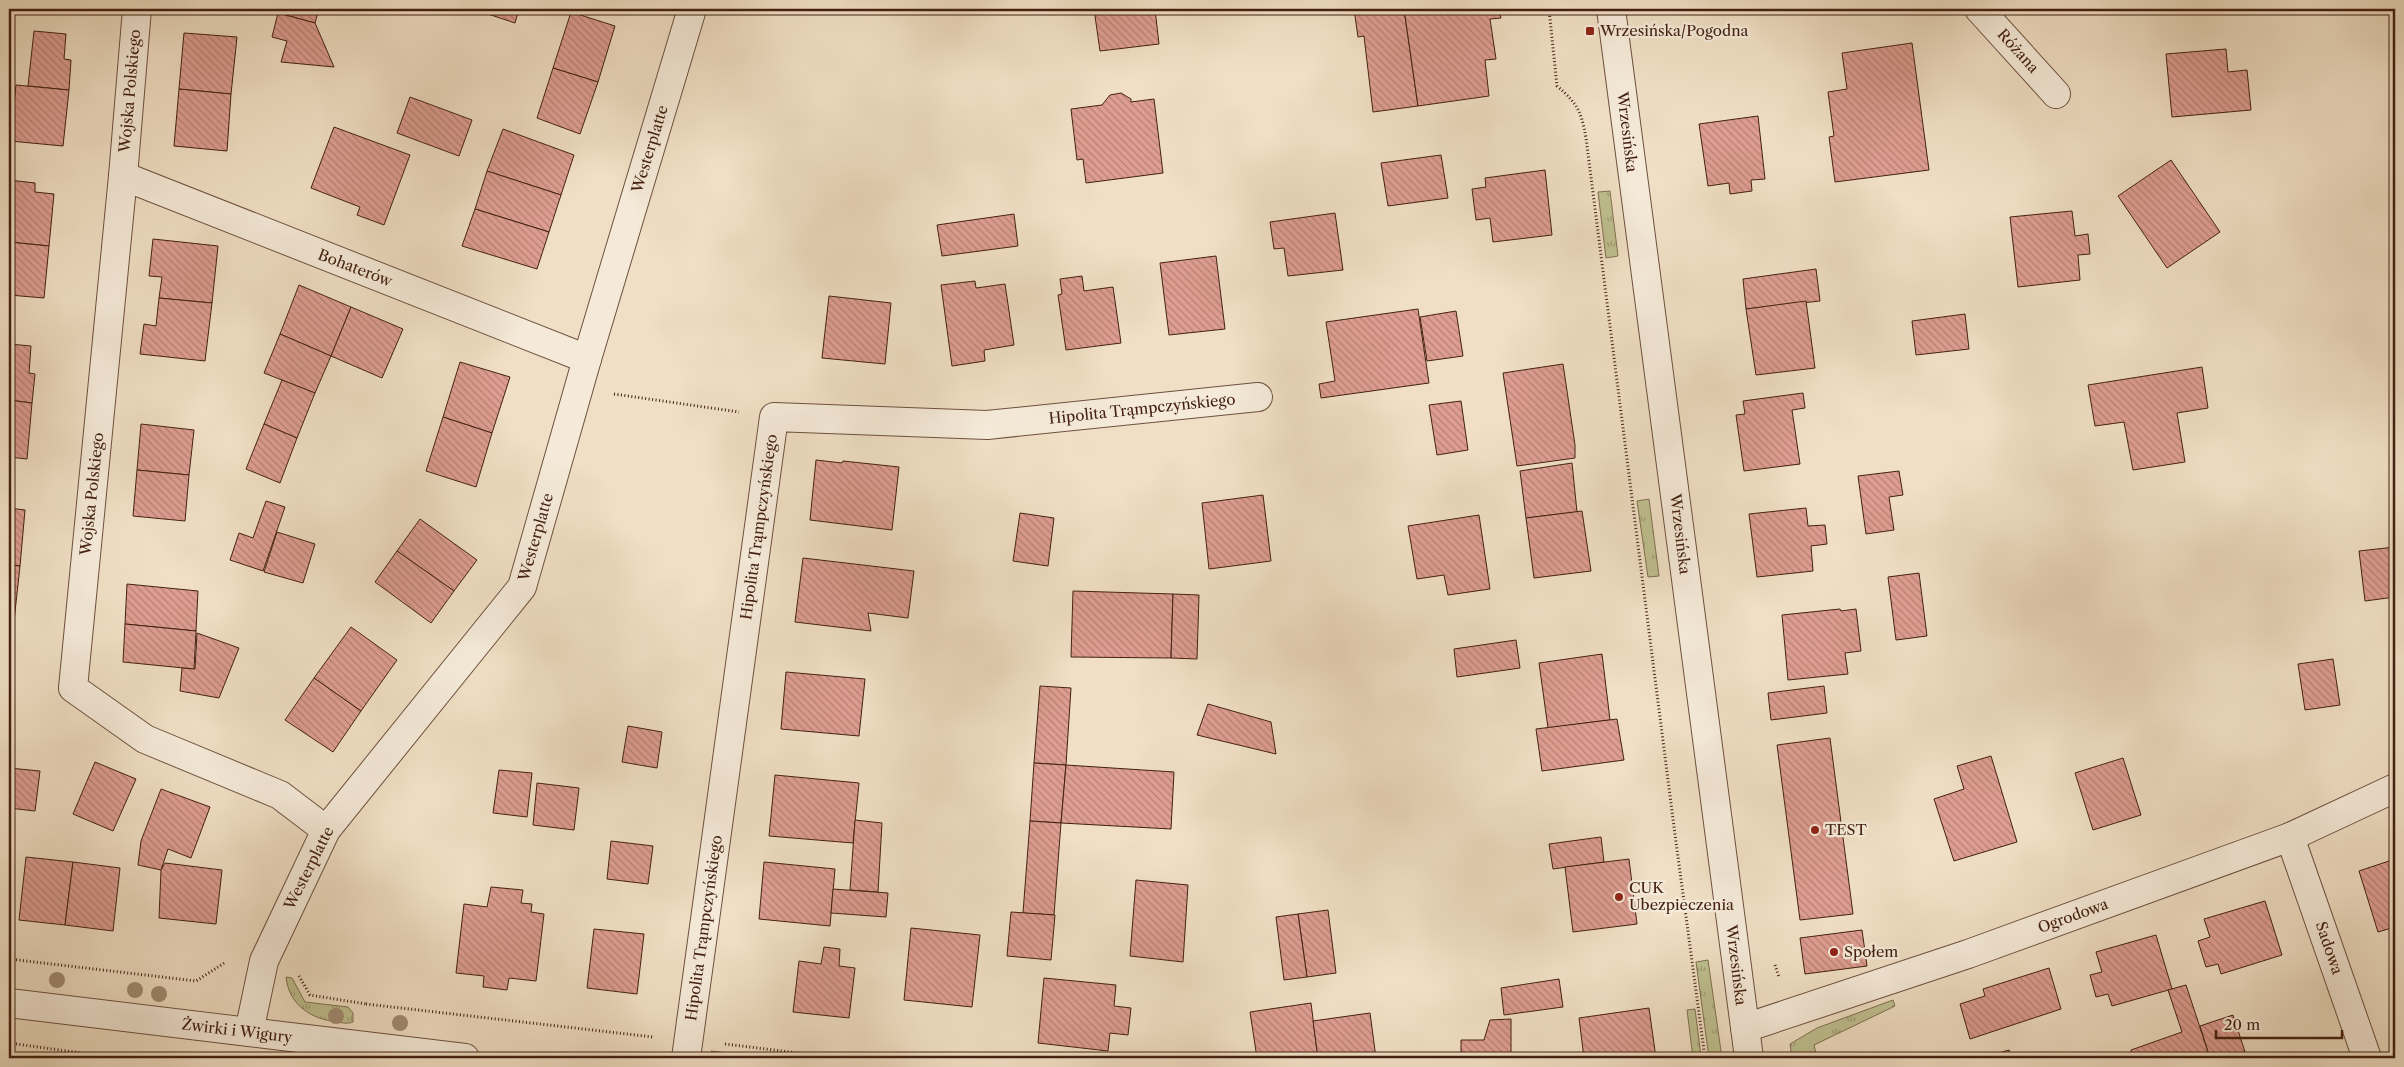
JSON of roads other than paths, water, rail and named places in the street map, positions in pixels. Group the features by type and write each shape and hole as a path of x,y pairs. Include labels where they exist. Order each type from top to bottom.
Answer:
{"street":[{"name":"Wojska Polskiego","path":"136,9 123,176 73,688 145,739 280,795 326,830"},
{"name":"Westerplatte","path":"249,1032 264,962 326,830 522,587 587,359 692,9"},
{"name":"Wrzesińska","path":"1611,9 1749,1058"},
{"name":"Różana","path":"1979,9 2056,94"},
{"name":"Bohaterów","path":"123,176 587,359"},
{"name":"Hipolita Trąmpczyńskiego","path":"686,1058 774,417 987,425 1258,397"},
{"name":"Ogrodowa","path":"1744,1028 1968,954 2290,837 2395,788"},
{"name":"Sadowa","path":"2290,837 2367,1058"},
{"name":"Żwirki i Wigury","path":"9,1003 465,1058"}],"place":[{"name":"Wrzesińska/Pogodna","path":"1590,31"},
{"name":"TEST","path":"1815,830"},
{"name":"CUK Ubezpieczenia","path":"1619,897"},
{"name":"Społem","path":"1834,952"}]}
